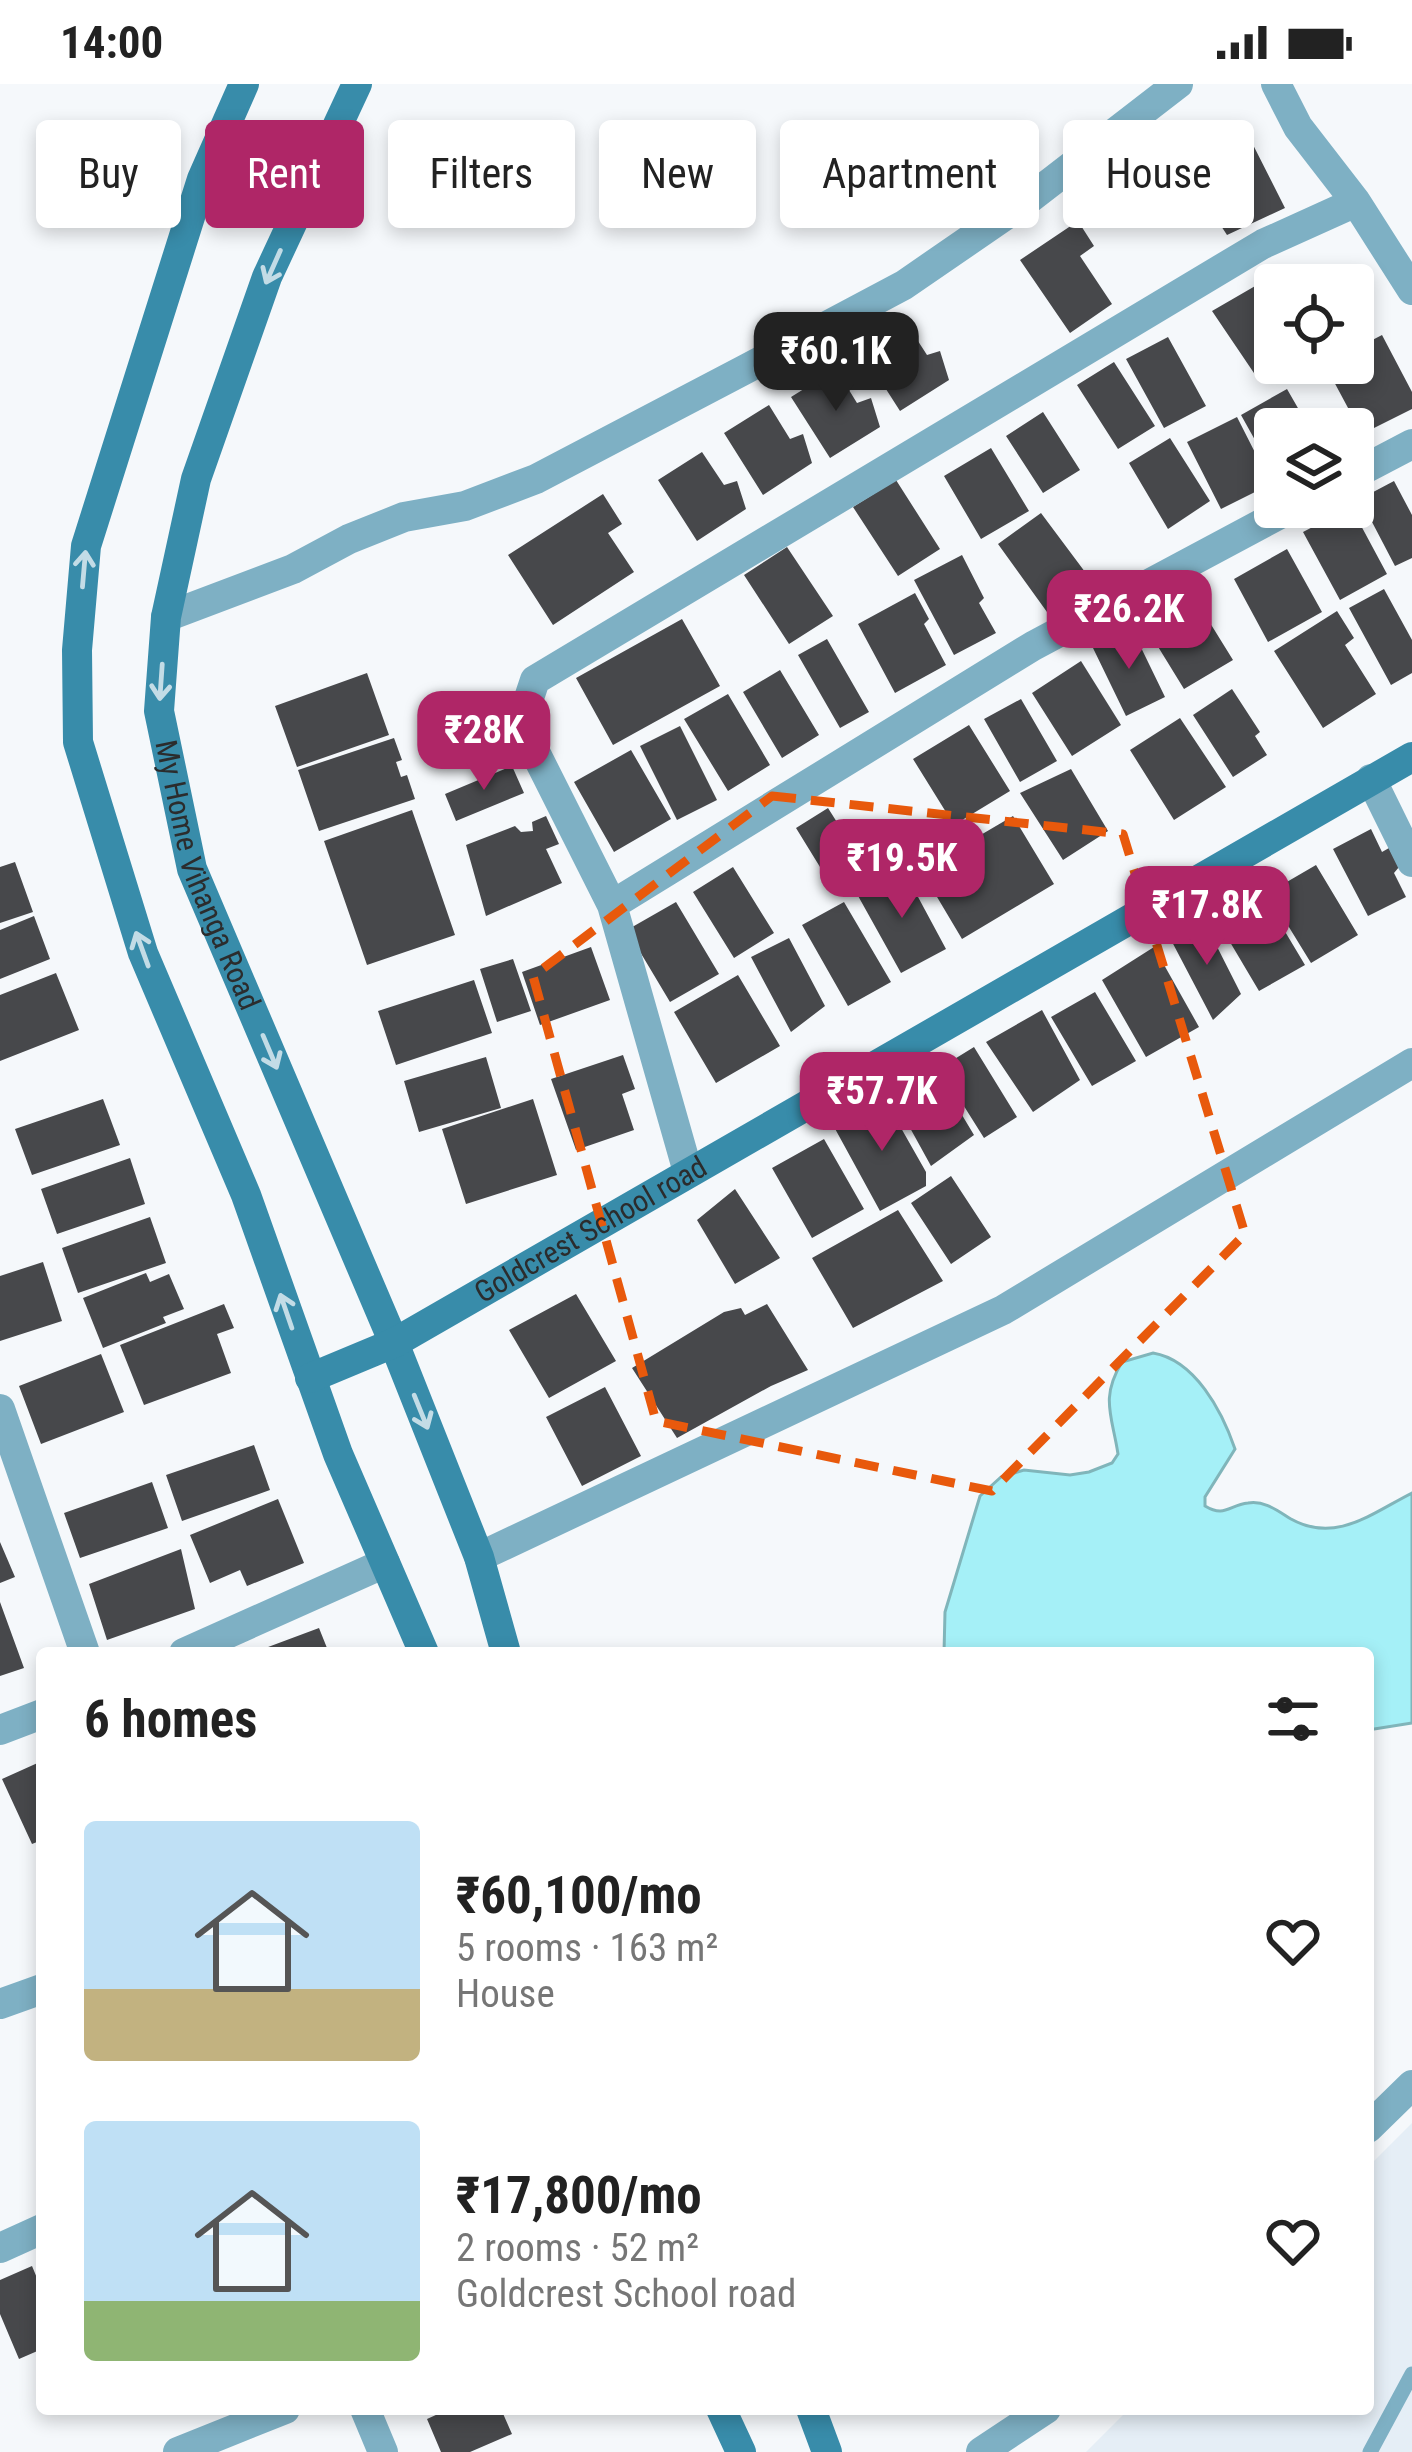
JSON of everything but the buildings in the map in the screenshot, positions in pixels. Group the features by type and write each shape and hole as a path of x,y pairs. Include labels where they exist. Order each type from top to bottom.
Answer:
{"street":[{"path":"244,84 202,179 86,546 77,650 78,742 142,952 246,1195 310,1378 421,1647"},
{"name":"My Home Vihanga Road","path":"357,84 259,300 196,479 166,616 159,711 192,869 394,1343 479,1557 504,1647"},
{"path":"166,616 293,569 349,538 404,518 465,506 536,479 723,381 904,285 1029,199 1178,84"},
{"path":"1276,84 1298,127 1357,202 1412,290"},
{"path":"688,1172 612,905 533,748 526,707 536,680 1263,244 1357,202"},
{"path":"1374,464 1412,443"},
{"path":"612,905 1033,646 1254,528"},
{"name":"Goldcrest School road","path":"310,1378 394,1343 1412,757"},
{"path":"1371,779 1412,862"},
{"path":"479,1557 1003,1310 1412,1063"},
{"path":"0,1409 10,1466 84,1647"},
{"path":"197,1647 385,1563"},
{"path":"0,1730 36,1716"},
{"path":"0,2004 36,1991"},
{"path":"1374,2122 1412,2084"},
{"path":"0,2248 36,2232"},
{"path":"178,2452 270,2415"},
{"path":"368,2415 383,2452"},
{"path":"724,2415 741,2452"},
{"path":"813,2415 827,2452"},
{"path":"981,2452 1037,2415"}],"lane":[{"path":"1370,2452 1412,2374"}],"highlighted area":[{"path":"772,796 1123,834 1245,1234 992,1491 656,1421 533,976"}],"shaded area":[{"path":"1412,2123 1412,2452 1086,2452 1123,2415 1374,2415 1374,2161"}],"water":[{"path":"1153,1353 1168,1358 1194,1376 1223,1419 1235,1449 1205,1497 1205,1506 1222,1511 1254,1502 1307,1526 1339,1527 1412,1493 1412,1723 1374,1729 1374,1647 944,1647 945,1612 980,1496 1001,1477 1024,1470 1070,1475 1112,1463 1118,1454 1111,1386 1122,1362"}]}
